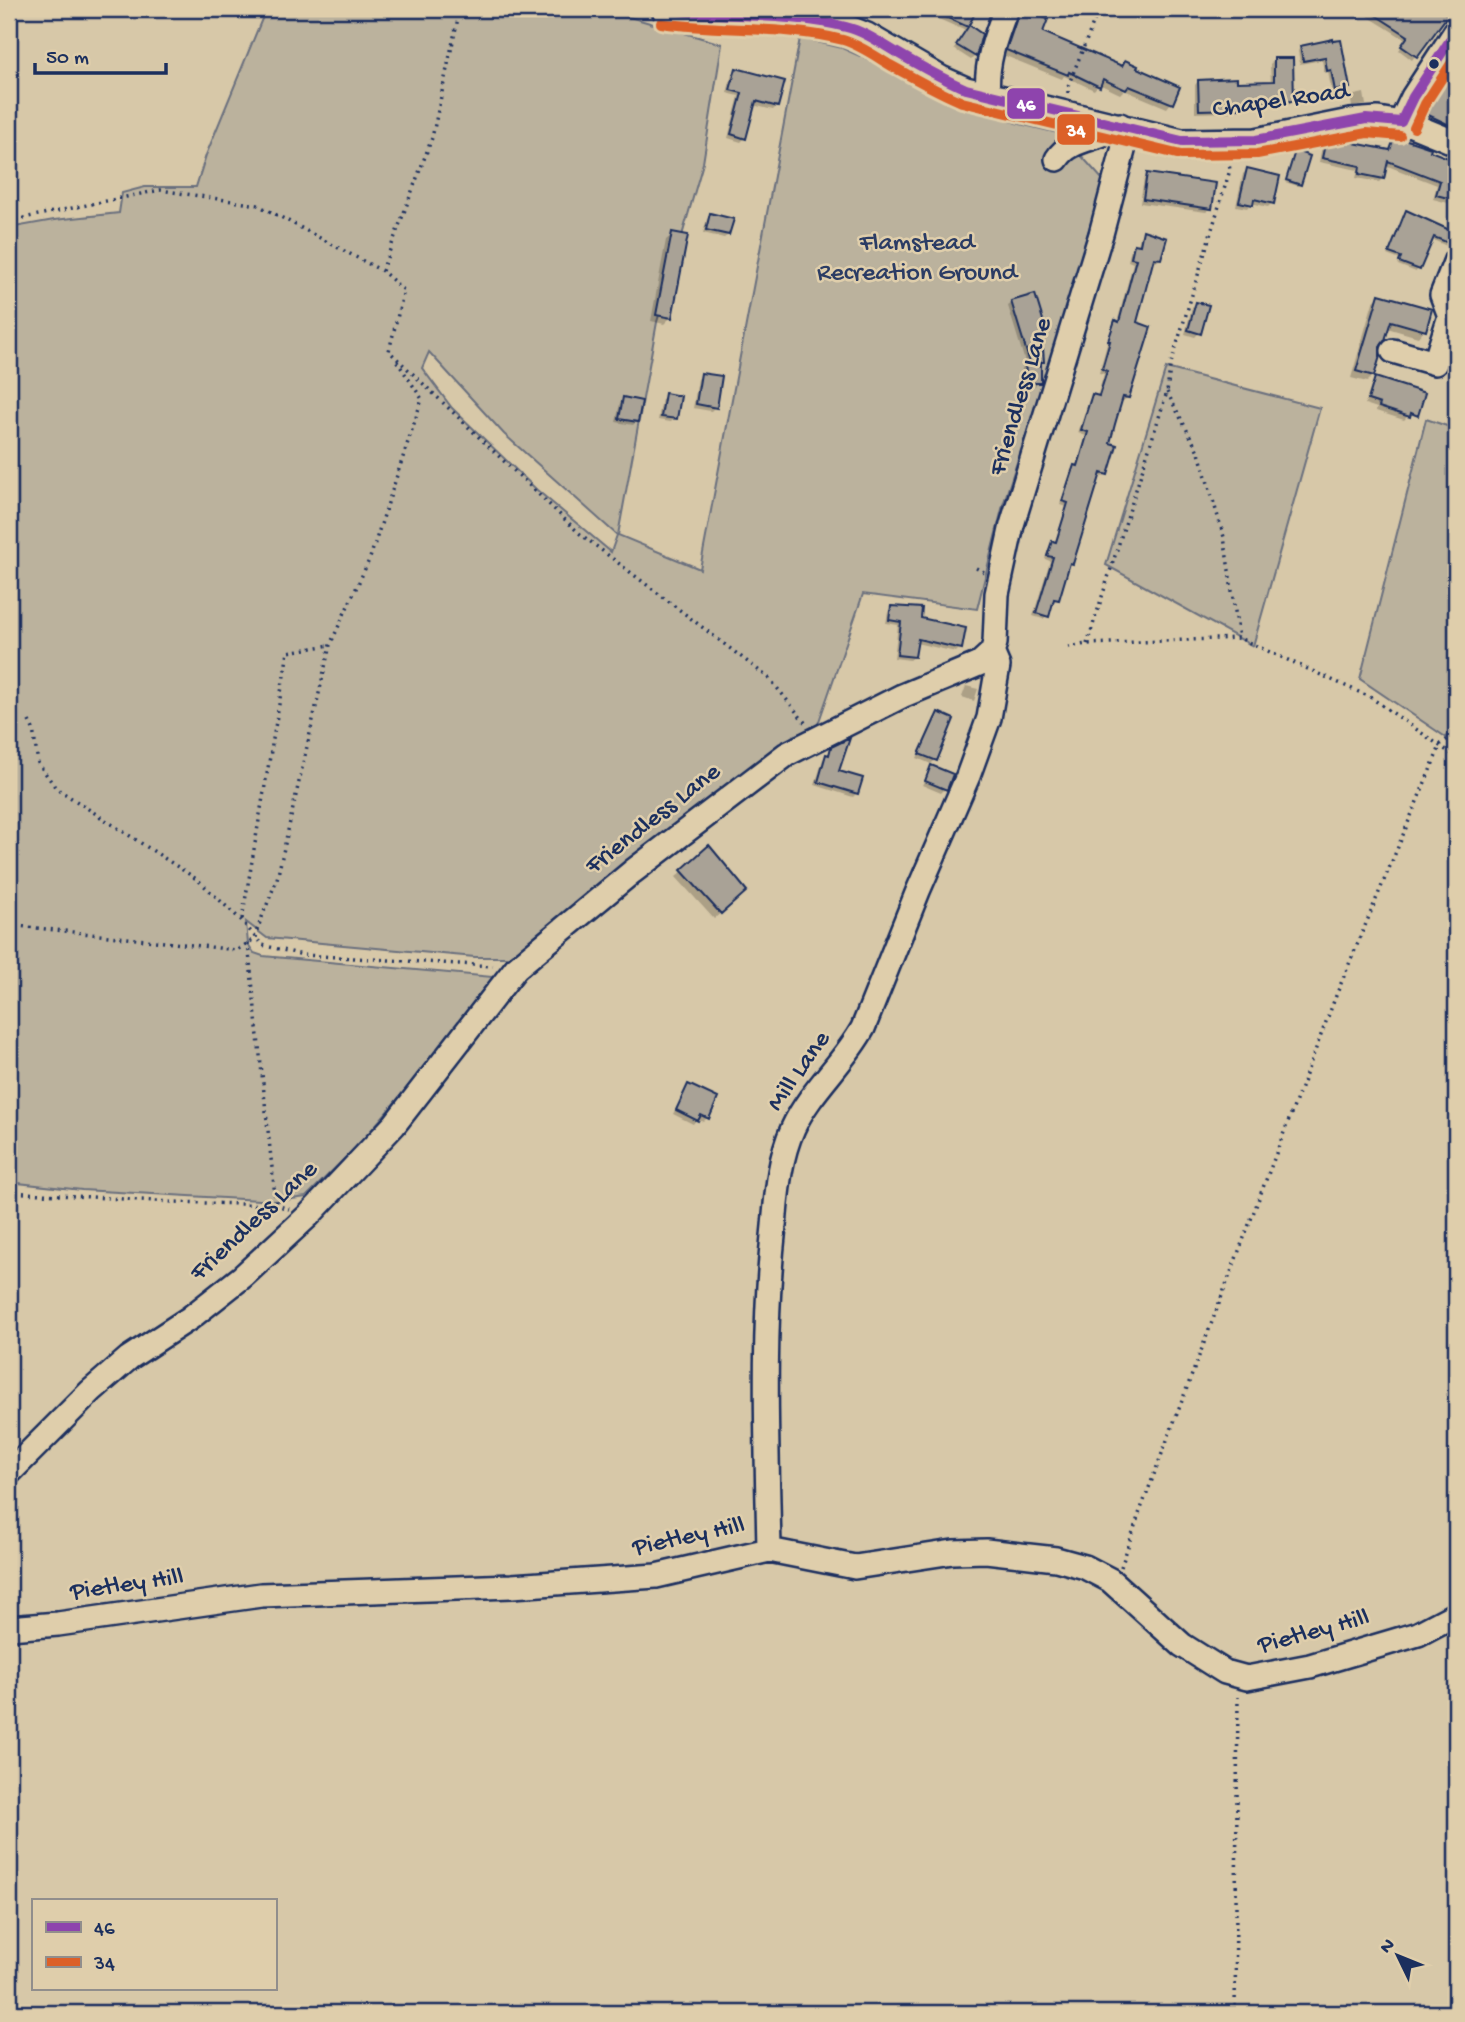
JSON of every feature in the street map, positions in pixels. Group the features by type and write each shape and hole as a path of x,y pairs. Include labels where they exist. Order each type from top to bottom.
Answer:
{"street":[{"name":"Chapel Road","path":"663,9 802,20 846,27 867,35 941,78 988,95 1070,112 1182,141 1255,140 1366,119 1401,122 1456,143"},
{"path":"988,95 986,77 991,48 1006,9"},
{"path":"1401,122 1413,97 1456,31"},
{"path":"1057,159 1064,147 1124,126"},
{"name":"Friendless Lane","path":"9,1473 119,1366 190,1318 242,1277 309,1215 394,1125 516,968 546,942 787,754 902,696 979,664 992,652 995,643 998,585 1012,526 1101,234 1124,126"},
{"path":"1393,351 1435,363 1450,316 1442,295 1444,285 1456,260"},
{"name":"Mill Lane","path":"769,1550 766,1387 768,1280 779,1173 785,1149 801,1112 851,1050 863,1028 968,776 989,718 998,666 992,652"},
{"name":"Pietley Hill","path":"9,1628 58,1624 261,1595 512,1586 656,1576 769,1550 855,1567 953,1552 986,1551 1056,1559 1085,1567 1110,1580 1182,1645 1239,1677 1264,1676 1310,1666 1418,1634 1456,1614"}],"path":[{"path":"382,271 432,138 460,9"},
{"path":"1070,112 1068,86 1099,9"},
{"path":"1087,644 1167,392 1171,367 1230,170 1225,142"},
{"path":"9,221 160,190 258,205 382,271 404,290 389,351 422,399 370,558 330,645 277,879 256,938"},
{"path":"389,351 579,533 770,679 818,737"},
{"path":"1167,392 1199,453 1224,537 1239,638"},
{"path":"1068,647 1239,638 1370,697 1456,757"},
{"path":"242,920 288,652 330,645"},
{"path":"29,721 33,729 38,763 56,788 198,880 242,920 262,945 303,955 516,968"},
{"path":"1110,1580 1124,1564 1139,1514 1332,1006 1441,744 1449,738 1456,722"},
{"path":"9,925 237,950 256,938"},
{"path":"248,943 276,1205"},
{"path":"9,1192 276,1205 309,1215"},
{"path":"1234,2013 1239,1677"}],"green space":[{"name":"Flamstead Recreation Ground","path":"266,9 602,9 722,44 703,163 657,322 618,535 700,569 800,38 842,48 978,109 1016,123 1062,134 1103,180 1060,331 1003,505 977,609 863,594 817,727 793,736 510,957 475,957 267,938 246,922 248,944 254,953 263,956 493,977 420,1073 362,1141 306,1197 277,1201 82,1190 9,1182 9,228 119,213 122,193 145,187 196,187 206,155","holes":["429,352 504,434 617,535 611,552 537,490 452,408 422,368"]},
{"path":"1166,368 1320,408 1253,646 1106,565"},
{"path":"1426,419 1456,429 1456,715 1447,738 1360,679"}],"building":[{"path":"928,9 977,9 969,25 982,34 976,57 956,45 968,27"},
{"path":"1020,9 1048,19 1043,32 1122,66 1125,60 1180,87 1173,104 1129,86 1126,90 1103,79 1100,87 1069,72 1068,75 1006,50"},
{"path":"1366,9 1439,9 1448,15 1417,57 1401,46 1408,36"},
{"path":"1333,39 1341,40 1350,88 1335,91 1325,57 1303,61 1300,46"},
{"path":"1274,58 1293,58 1294,101 1238,103 1239,109 1199,110 1198,80 1237,78 1237,82 1274,81"},
{"path":"736,68 785,81 778,107 756,101 746,139 731,134 742,93 730,90"},
{"path":"1443,80 1456,86 1456,128 1424,113"},
{"path":"1395,136 1431,148 1430,151 1456,161 1456,200 1436,195 1440,181 1388,161 1384,179 1359,174 1360,166 1322,158 1326,140 1390,150"},
{"path":"1295,151 1310,156 1301,185 1286,180"},
{"path":"1247,168 1280,176 1274,204 1254,199 1253,205 1239,202"},
{"path":"1147,173 1216,183 1212,209 1143,199"},
{"path":"1406,210 1456,233 1456,246 1434,237 1420,270 1399,262 1401,257 1389,253"},
{"path":"710,213 734,219 729,235 706,230"},
{"path":"1143,230 1167,238 1161,259 1154,258 1137,322 1151,327 1129,398 1123,397 1115,424 1110,443 1117,445 1108,475 1101,473 1073,564 1070,563 1059,600 1054,599 1049,617 1036,613 1053,557 1047,556 1052,541 1056,542 1068,503 1062,501 1074,465 1078,466 1088,432 1081,430 1092,394 1099,396 1107,371 1102,369 1108,341 1115,320 1119,322 1136,259 1131,258 1134,244 1140,245"},
{"path":"672,232 688,235 672,318 656,315"},
{"path":"1035,294 1047,333 1042,334 1044,362 1041,362 1041,383 1027,383 1025,363 1030,363 1011,301"},
{"path":"1379,294 1432,309 1426,331 1391,321 1380,347 1374,376 1356,371"},
{"path":"1196,302 1209,305 1201,334 1188,330"},
{"path":"701,373 722,376 717,408 696,404"},
{"path":"1375,377 1425,393 1418,416 1411,413 1410,417 1379,407 1380,404 1368,400"},
{"path":"665,393 681,396 677,419 661,417"},
{"path":"623,397 642,401 638,422 619,419"},
{"path":"891,606 922,608 921,618 966,628 962,649 918,639 915,657 897,655 901,622 889,620"},
{"path":"938,712 954,719 937,761 919,754"},
{"path":"850,738 839,771 863,778 858,794 818,782 826,754 829,755 831,747"},
{"path":"931,765 953,774 947,790 925,781"},
{"path":"709,845 747,891 721,914 681,870"},
{"path":"688,1084 718,1098 709,1119 701,1115 698,1121 676,1110"}],"transit line":[{"name":"46","path":"663,9 801,19 846,27 865,34 966,89 1182,141 1256,140 1366,119 1401,122"},
{"name":"34","path":"661,23 798,32 843,40 962,102 1181,155 1257,154 1367,133 1400,136"},
{"name":"46","path":"1401,122 1413,97 1456,31"},
{"name":"34","path":"1414,128 1425,104 1456,56"}]}
